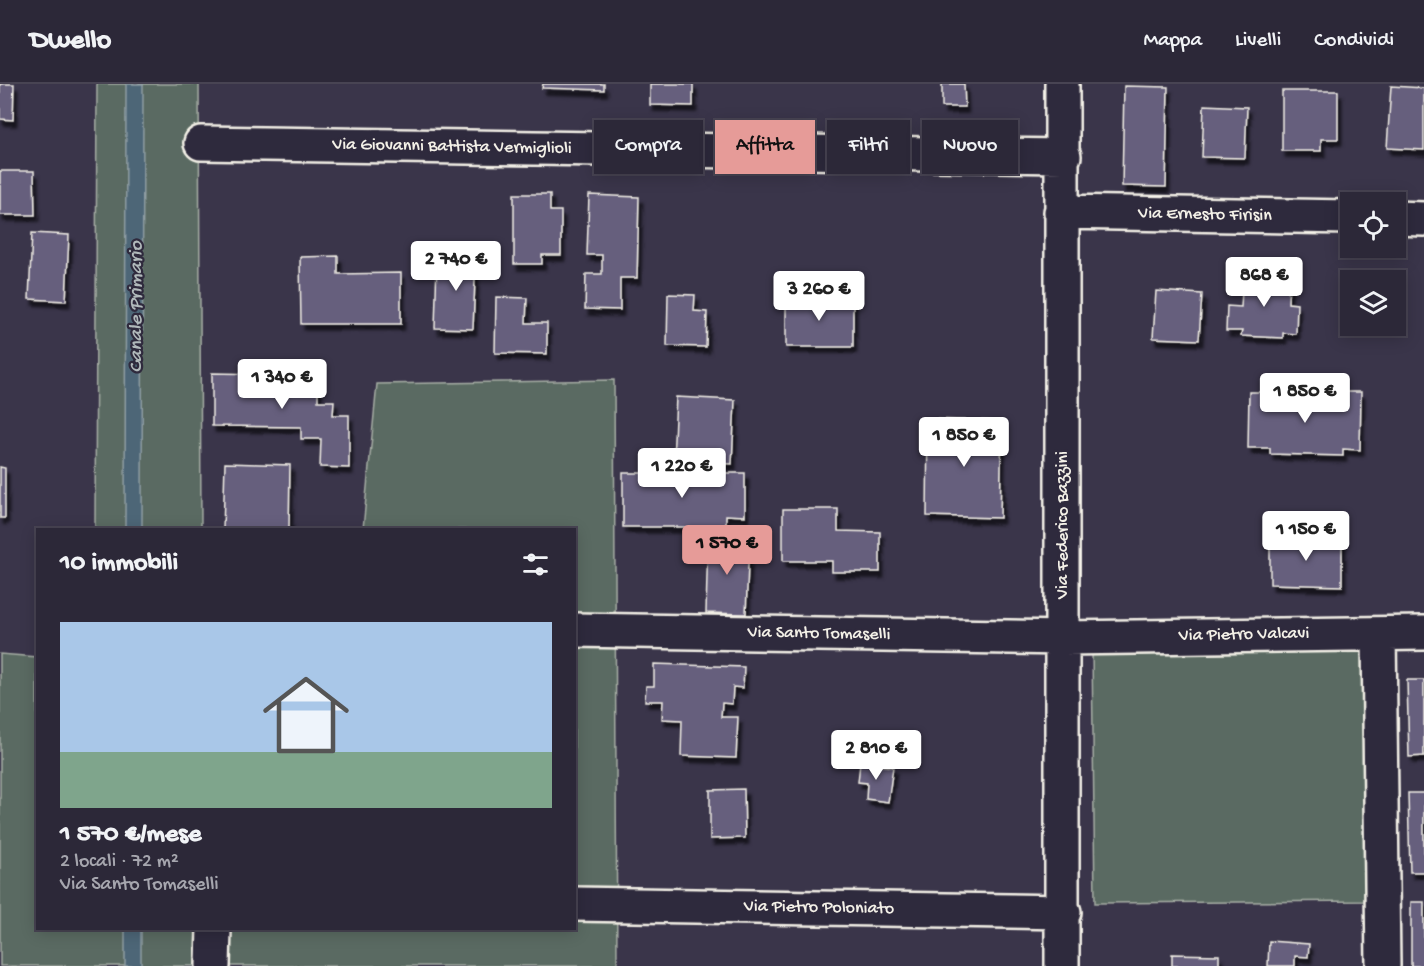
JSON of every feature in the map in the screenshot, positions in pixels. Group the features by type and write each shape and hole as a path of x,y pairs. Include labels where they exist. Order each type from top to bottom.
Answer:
{"street":[{"name":"Via Federico Bazzini","path":"1062,84 1064,156 1061,212 1064,638 1062,966"},
{"name":"Via Giovanni Battista Vermiglioli","path":"201,143 1064,156"},
{"name":"Via Ernesto Firisin","path":"1061,212 1340,217"},
{"path":"1406,218 1424,219"},
{"name":"Via Santo Tomaselli","path":"576,630 1064,638"},
{"name":"Via Pietro Valcavi","path":"1064,638 1424,633"},
{"path":"1379,634 1383,966"},
{"name":"Via Pietro Poloniato","path":"576,904 1064,912"},
{"path":"213,966 214,930"}],"green space":[{"path":"97,84 199,84 201,528 95,528"},
{"path":"614,380 617,966 0,966 0,654 36,657 36,930 576,930 576,528 363,528 377,384"},
{"path":"1369,647 1372,901 1095,903 1092,649"}],"water":[{"name":"Canale Primario","path":"126,84 143,84 142,528 125,528"},
{"path":"125,930 141,930 141,966 125,966"}],"building":[{"path":"0,84 14,84 13,120 0,119"},
{"path":"543,84 604,84 604,90 542,88"},
{"path":"650,84 693,84 693,106 650,105"},
{"path":"942,84 964,84 965,107 942,107"},
{"path":"1124,86 1168,87 1166,187 1122,186"},
{"path":"1391,86 1424,88 1424,150 1387,148"},
{"path":"1282,91 1338,91 1338,139 1321,139 1321,151 1282,151"},
{"path":"1204,105 1247,107 1245,158 1202,157"},
{"path":"0,171 34,171 35,215 0,215"},
{"path":"514,194 550,194 550,211 561,211 561,255 542,255 542,264 514,264"},
{"path":"589,195 639,197 637,278 620,278 620,310 585,309 586,274 602,274 602,255 587,255"},
{"path":"32,233 69,235 66,301 29,299"},
{"path":"448,253 476,254 473,329 435,328 437,262 448,262"},
{"path":"338,256 338,274 401,273 401,324 301,324 300,257"},
{"path":"1243,274 1289,277 1288,303 1297,304 1296,334 1283,333 1283,338 1241,336 1242,331 1226,331 1227,306 1241,307"},
{"path":"1156,291 1202,294 1199,340 1153,338"},
{"path":"668,294 695,295 694,311 707,312 706,347 667,346"},
{"path":"496,297 527,298 526,323 547,323 547,354 495,353"},
{"path":"786,297 853,297 853,347 786,347"},
{"path":"212,373 318,375 318,401 334,401 333,415 349,415 349,468 320,467 321,439 301,439 301,427 212,426"},
{"path":"1249,392 1278,392 1278,399 1335,400 1335,392 1361,392 1360,450 1343,449 1343,456 1270,454 1270,448 1248,448"},
{"path":"676,397 735,400 732,464 673,461"},
{"path":"928,419 1002,421 1000,518 927,516"},
{"path":"225,463 290,465 289,528 223,528"},
{"path":"0,467 5,468 5,518 0,518"},
{"path":"623,473 745,473 745,516 726,515 726,527 623,527"},
{"path":"783,509 838,509 838,531 880,532 880,572 832,572 832,561 783,561"},
{"path":"708,538 749,540 746,614 706,613"},
{"path":"1270,539 1342,540 1342,586 1270,584"},
{"path":"654,664 744,667 743,688 733,687 732,704 722,703 721,717 738,717 736,758 681,756 682,720 662,719 663,701 645,701 646,686 654,686"},
{"path":"1407,680 1424,680 1424,756 1409,757"},
{"path":"860,763 893,767 888,802 866,799 867,783 858,782"},
{"path":"744,789 745,838 710,839 710,790"},
{"path":"1408,793 1424,793 1424,872 1410,872"},
{"path":"1411,902 1424,902 1424,966 1411,966"},
{"path":"1269,941 1309,944 1308,957 1295,956 1295,966 1268,966"},
{"path":"1172,954 1219,955 1219,966 1172,966"}]}
